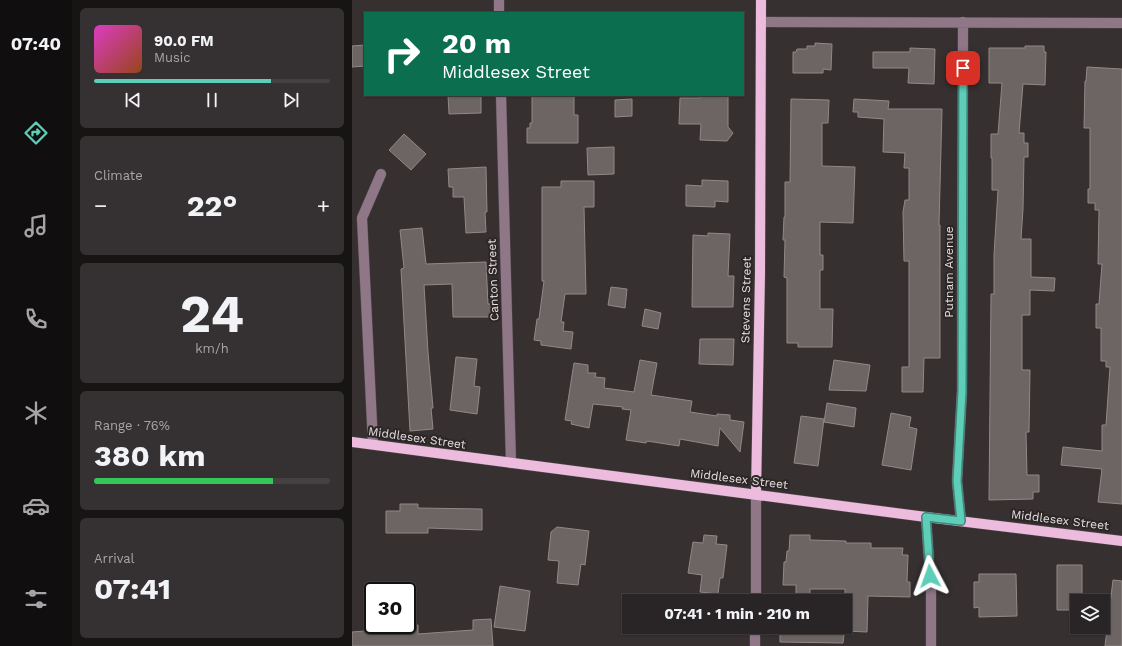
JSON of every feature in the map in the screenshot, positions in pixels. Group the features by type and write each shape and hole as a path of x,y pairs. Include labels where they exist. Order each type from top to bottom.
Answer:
{"main road":[{"name":"Stevens Street","path":"756,494 760,273 761,0"},
{"name":"Middlesex Street","path":"352,442 1122,541"}],"street":[{"path":"499,0 499,12"},
{"path":"761,22 1122,23"},
{"name":"Putnam Avenue","path":"961,521 957,481 962,391 963,22"},
{"name":"Canton Street","path":"501,96 511,463"},
{"path":"373,444 362,218 381,174"},
{"name":"Stevens Street","path":"756,494 756,594"},
{"path":"926,517 931,590 932,646"},
{"path":"755,634 755,646"}],"building":[{"path":"815,43 832,44 831,70 823,69 823,73 793,73 793,52 796,52 797,49 807,49 807,46 815,46"},
{"path":"364,45 364,66 352,67 352,46"},
{"path":"1025,46 1044,46 1044,52 1046,52 1045,85 1023,84 1019,133 1024,133 1024,143 1028,143 1028,157 1024,157 1021,239 1031,239 1031,277 1055,278 1054,291 1030,290 1030,315 1022,315 1022,370 1030,370 1029,432 1026,432 1027,475 1039,475 1039,492 1033,492 1033,499 989,500 991,294 994,294 994,255 998,190 992,190 991,134 998,134 1002,83 989,83 989,48 1025,48"},
{"path":"910,48 935,49 934,84 908,83 909,68 873,68 873,52 910,52"},
{"path":"1087,67 1122,69 1122,504 1098,502 1102,469 1061,465 1063,447 1102,451 1102,425 1106,425 1110,367 1106,367 1106,361 1101,361 1101,328 1096,328 1096,304 1099,304 1102,264 1098,264 1099,210 1095,210 1095,203 1088,203 1088,189 1090,189 1090,128 1084,128 1085,81"},
{"path":"448,96 481,96 481,113 449,114"},
{"path":"532,96 574,96 574,115 578,115 578,143 527,143 527,128 530,128 530,123 532,123"},
{"path":"700,96 728,96 728,127 733,133 727,141 700,140 701,124 679,124 680,98 700,98"},
{"path":"632,99 632,116 615,117 615,100"},
{"path":"791,99 829,100 828,123 822,123 822,166 855,167 853,223 820,222 820,255 823,255 823,270 820,270 820,309 833,309 832,347 798,347 798,343 787,343 787,278 784,277 785,240 783,240 785,217 785,182 790,182"},
{"path":"854,99 889,101 888,109 942,109 939,225 940,358 924,358 923,392 902,392 902,367 909,367 909,261 904,261 903,212 905,200 909,200 909,168 904,168 905,153 883,152 884,119 858,117 858,112 853,112"},
{"path":"404,134 426,154 411,170 389,150"},
{"path":"614,147 614,174 588,175 587,148"},
{"path":"486,167 486,232 466,233 464,197 453,197 453,187 449,187 448,169"},
{"path":"702,180 728,181 728,202 715,201 715,207 686,206 686,185 702,186"},
{"path":"561,181 594,181 594,207 584,207 586,294 565,294 561,322 564,322 563,331 573,332 571,349 541,345 541,341 534,340 537,319 539,319 544,281 542,281 542,187 561,187"},
{"path":"422,228 426,264 486,262 488,304 491,304 491,317 453,317 452,284 424,285 433,408 431,408 433,429 410,431 401,269 404,268 400,230"},
{"path":"708,233 730,234 728,276 734,276 733,307 692,307 693,235 708,236"},
{"path":"611,287 627,289 625,308 608,305"},
{"path":"645,309 661,313 658,329 642,326"},
{"path":"700,339 734,339 733,365 699,364"},
{"path":"456,357 477,359 474,386 480,387 477,414 450,410"},
{"path":"640,360 657,363 651,395 692,401 690,412 717,416 717,414 730,415 730,420 744,422 740,452 720,428 718,446 680,439 679,446 647,441 646,443 626,440 631,410 622,409 623,407 593,404 589,428 571,424 572,421 565,420 574,363 588,365 588,373 596,373 595,377 605,378 604,388 634,392"},
{"path":"834,360 870,365 866,391 829,390"},
{"path":"827,403 856,408 854,427 824,422"},
{"path":"891,413 911,417 909,427 917,429 911,470 882,465"},
{"path":"801,416 824,419 818,466 794,463"},
{"path":"400,504 418,504 418,508 482,509 482,530 428,528 428,533 386,533 386,511 400,511"},
{"path":"557,527 589,531 585,565 581,564 578,585 557,583 559,561 548,560 551,532"},
{"path":"704,535 717,536 716,544 727,545 723,578 720,578 718,594 700,592 702,575 688,573 693,542 703,543"},
{"path":"790,535 810,535 810,540 846,541 846,543 871,543 871,548 903,548 902,555 908,555 907,582 910,582 910,597 868,596 867,632 852,631 852,594 845,594 845,589 810,589 810,594 796,594 796,585 783,585 784,562 786,562 787,551 789,551"},
{"path":"1057,565 1082,565 1082,594 1070,594 1070,610 1057,610"},
{"path":"979,574 1016,574 1017,616 979,617 979,607 974,608 974,582 979,582"},
{"path":"1113,580 1122,581 1122,646 1105,646 1106,634 1110,634 1110,605"},
{"path":"500,586 530,591 525,631 494,627"},
{"path":"491,619 493,646 352,646 352,632 364,631 364,634 416,634 416,625 418,625 418,634 473,630 473,620"},
{"path":"780,634 844,634 843,643 780,642"}],"route":[{"path":"930,576 926,517 961,521 957,481 962,391 963,68"}]}
